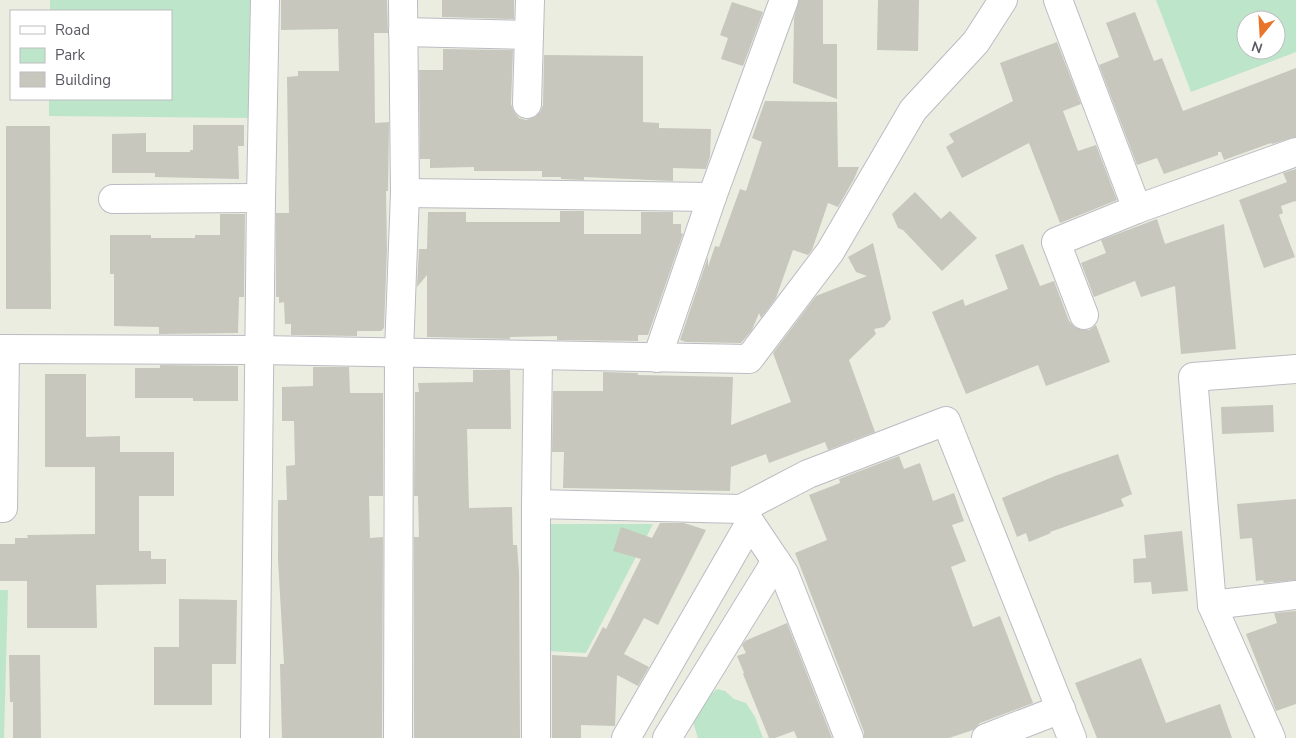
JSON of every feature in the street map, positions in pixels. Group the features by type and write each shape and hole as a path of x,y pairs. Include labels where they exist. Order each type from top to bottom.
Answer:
{"street":[{"path":"255,738 265,0"},
{"path":"398,738 399,352 405,193 403,0"},
{"path":"528,104 530,0"},
{"path":"657,358 712,197 784,0"},
{"path":"0,508 3,508 2,349 259,350 749,359 830,252 913,110 976,42 1003,0"},
{"path":"1058,0 1138,210"},
{"path":"403,32 529,34"},
{"path":"1084,314 1056,242 1296,152"},
{"path":"405,193 712,197"},
{"path":"113,198 261,198"},
{"path":"536,738 538,355"},
{"path":"1271,738 1212,605 1193,377 1296,369"},
{"path":"626,738 745,516 808,474 946,421 1072,738"},
{"path":"536,504 745,516"},
{"path":"745,516 784,573 848,738"},
{"path":"667,738 776,560"},
{"path":"1212,605 1296,595"},
{"path":"986,738 1061,710"}],"green space":[{"path":"50,0 250,0 249,118 49,116 49,100 172,100 172,10 50,10"},
{"path":"1156,0 1296,0 1296,52 1286,56 1286,10 1236,10 1236,60 1275,60 1191,92"},
{"path":"546,524 653,524 586,653 547,651"},
{"path":"0,590 8,590 4,738 0,738"},
{"path":"717,689 725,691 734,699 746,703 755,717 763,738 698,738 693,722 699,705"}],"building":[{"path":"281,0 387,0 388,33 374,33 375,123 389,122 384,328 381,331 357,331 357,336 291,335 291,324 285,324 284,302 279,303 279,297 276,297 276,213 289,213 287,77 298,76 298,71 339,71 338,29 281,30"},
{"path":"442,0 514,0 514,19 442,17"},
{"path":"799,0 823,0 823,44 837,44 837,99 793,83 794,18"},
{"path":"878,0 919,0 918,51 877,50"},
{"path":"732,2 763,12 743,66 721,59 728,38 720,35"},
{"path":"1135,12 1154,61 1162,58 1183,111 1296,68 1296,137 1271,143 1224,160 1221,152 1218,152 1218,155 1164,174 1157,158 1137,165 1099,65 1119,57 1106,23"},
{"path":"1057,42 1081,104 1063,111 1078,151 1096,145 1117,200 1060,223 1029,143 962,178 946,147 954,142 949,134 1013,101 1000,63"},
{"path":"443,49 513,50 511,104 519,118 526,120 535,117 543,105 544,55 643,56 643,122 659,123 659,128 711,129 710,156 706,169 673,168 673,181 584,177 584,180 561,179 561,177 542,177 542,171 474,171 474,167 430,168 430,159 420,159 419,70 443,70"},
{"path":"765,101 837,102 838,167 859,167 838,207 828,203 812,250 808,255 793,250 776,298 761,318 759,313 752,330 741,343 686,342 680,340 708,257 708,267 715,246 719,247 740,189 746,191 762,142 752,138"},
{"path":"193,125 244,125 244,146 238,146 239,179 155,177 155,173 112,173 112,134 146,133 146,152 190,152 190,150 193,150"},
{"path":"6,126 50,126 51,309 6,309"},
{"path":"1296,169 1296,202 1281,206 1283,213 1279,215 1295,257 1264,268 1239,200 1287,182 1283,173"},
{"path":"915,192 941,219 950,211 977,238 942,271 903,230 898,228 892,214"},
{"path":"560,211 584,211 584,234 641,234 641,212 673,212 673,224 681,224 681,233 683,234 648,335 638,335 638,341 557,340 557,336 510,337 510,339 427,337 427,275 417,287 419,249 427,249 428,212 466,212 466,222 560,222"},
{"path":"220,214 245,214 244,297 239,297 238,333 159,334 159,327 114,326 114,274 110,274 110,235 151,235 151,238 195,238 195,235 220,235"},
{"path":"1157,219 1165,244 1224,224 1236,349 1181,354 1175,286 1141,297 1135,281 1094,297 1081,263 1106,253 1101,240"},
{"path":"873,243 891,319 884,327 874,329 876,334 849,360 875,432 828,450 825,442 769,463 766,454 731,467 730,491 563,488 564,452 552,452 553,391 603,391 603,372 638,373 638,375 733,377 731,425 791,402 773,353 816,296 867,276 856,272 848,257"},
{"path":"1023,244 1040,286 1054,281 1069,321 1075,327 1089,330 1096,325 1110,362 1046,386 1038,365 966,394 932,312 963,299 965,306 1008,289 995,255"},
{"path":"160,365 238,366 238,401 193,401 193,398 135,398 135,368 160,368"},
{"path":"313,367 349,367 350,393 383,393 383,496 369,496 370,538 383,537 382,738 282,738 280,664 284,664 278,560 278,500 287,500 286,466 295,465 294,421 282,421 282,387 313,386"},
{"path":"473,370 510,370 511,429 467,429 469,508 512,507 513,545 517,545 519,573 520,738 414,738 414,537 419,537 418,496 414,496 415,392 419,392 418,383 473,382"},
{"path":"45,374 86,374 86,437 120,436 120,452 174,452 174,496 139,496 139,551 151,551 151,559 166,559 166,584 96,585 97,628 27,628 27,581 0,581 0,544 15,544 15,538 28,538 27,535 95,534 95,467 45,467"},
{"path":"1273,405 1274,432 1222,434 1221,407"},
{"path":"1118,454 1132,494 1121,499 1124,506 1050,532 1029,542 1026,533 1017,537 1002,498 1055,476"},
{"path":"899,456 904,469 920,463 933,501 954,493 964,521 952,525 966,561 951,567 973,627 1000,616 1033,703 980,723 973,730 949,738 864,738 864,732 795,553 827,540 809,495 840,483 839,479"},
{"path":"1296,499 1296,580 1264,583 1263,580 1256,581 1252,538 1240,539 1237,504"},
{"path":"660,523 684,523 706,530 658,625 644,618 624,654 649,667 638,686 617,675 615,726 581,725 581,738 552,738 552,655 587,657 603,627 606,629 641,559 613,551 621,527 652,538"},
{"path":"1182,531 1188,591 1152,594 1151,582 1134,583 1133,559 1146,558 1144,535"},
{"path":"179,599 237,600 236,664 212,664 212,705 154,705 154,647 179,647"},
{"path":"1296,611 1296,704 1276,711 1246,634 1277,623 1274,613"},
{"path":"787,623 832,738 797,738 794,731 775,738 769,738 743,674 737,656 746,653 742,645 745,641"},
{"path":"9,655 40,655 41,738 13,738 13,702 10,702"},
{"path":"1141,658 1166,723 1220,704 1232,738 1097,738 1075,683"}]}
